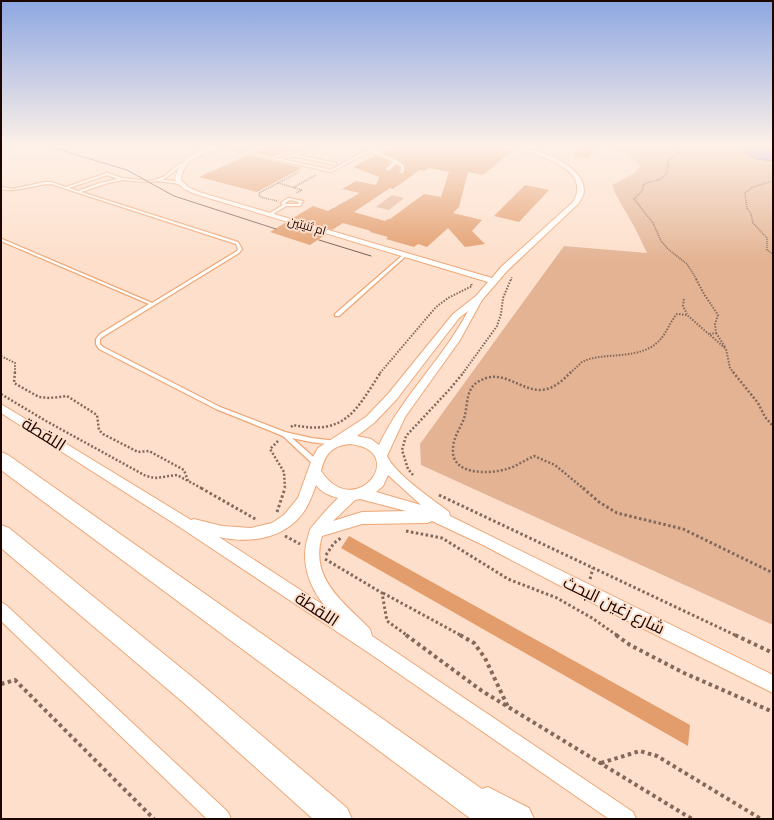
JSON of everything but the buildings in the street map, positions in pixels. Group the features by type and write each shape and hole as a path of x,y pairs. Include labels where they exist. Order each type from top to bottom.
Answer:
{"main road":[{"path":"1,460 497,819"},
{"path":"1,535 193,694 336,819"},
{"path":"429,769 518,819"}],"street":[{"path":"183,522 220,533 238,535 254,534 269,527 284,524 300,507 319,455 326,448 360,428 370,420 392,397 456,316 479,298 504,269 576,203 581,194 580,184"},
{"name":"ام ثنيتين","path":"183,185 197,193 494,281"},
{"path":"375,647 324,592 315,577 318,554 316,532 334,509 356,495 371,488 379,481 383,472 383,459 391,429 468,321 479,298"},
{"path":"446,329 450,332 459,334"},
{"path":"437,339 446,338 451,342 451,346"},
{"path":"420,361 429,361 436,365"},
{"name":"اللقطة","path":"1,408 183,522 375,647 626,819"},
{"path":"337,442 353,439 364,441 374,447 383,459"},
{"name":"شارع زغين البحث","path":"383,459 400,480 419,497 456,525"},
{"path":"315,467 319,482 327,490 338,494 356,495"},
{"name":"شارع زغين البحث","path":"356,495 385,498 456,525 773,684"},
{"path":"316,532 362,518 410,516 439,518"},
{"path":"1,610 221,819"}],"lane":[{"path":"1,188 13,190 35,184"},
{"path":"52,184 237,243 240,249 238,252 102,335 98,339 98,344 101,348 218,408 284,434 311,440 337,442"},
{"path":"66,188 77,184"},
{"path":"78,192 104,184"},
{"path":"269,215 284,204 288,199 298,199 301,203 294,206 284,204"},
{"path":"1,240 152,304"},
{"path":"337,315 405,255"},
{"path":"284,434 315,467"}],"path":[{"path":"275,184 258,195 260,197 284,204"},
{"path":"281,184 302,190 290,196 288,199"},
{"path":"294,188 300,184"},
{"path":"644,184 642,191 634,199 653,223 660,241 668,250 687,264 693,272 704,294 718,315 715,324 716,333 730,358 730,368 758,403 765,417 773,426"},
{"path":"762,184 753,187 745,193 747,208 751,214 753,223 767,238 768,242 766,245 768,250 773,254"},
{"path":"415,477 408,469 402,450 406,436 449,390 497,326 501,314 503,298 515,272"},
{"path":"269,527 284,496 285,476 280,461 270,449 293,425 307,428 324,427 341,422 354,412 385,365 436,307 448,298 472,286 471,281 467,279"},
{"path":"684,299 683,306 687,315 726,349"},
{"path":"687,315 678,314 673,318 661,339 647,349 636,353 589,359 576,367 563,380 553,387 540,391 526,387 507,377 492,376 480,380 472,386 468,393 465,415 452,446 452,454 459,465 474,472 493,472 513,467 534,456 543,458 608,508 630,518 652,520 682,528 773,573"},
{"path":"710,334 716,333"},
{"path":"1,356 15,363 14,384 40,398 49,399 67,396 96,415 99,430 103,434 138,452 149,451 184,470 188,482"},
{"path":"1,394 46,421 146,476 155,478 176,475 318,554 382,593 474,643 485,658 509,707"},
{"path":"432,492 773,653"},
{"path":"402,531 442,538 508,579 557,598 592,618 630,645 684,673 773,712"},
{"path":"318,554 344,536"},
{"path":"382,593 387,621 482,691 692,819"},
{"path":"1,684 15,680 154,819"},
{"path":"601,764 640,751 657,756 761,819"}],"shaded area":[{"path":"773,184 773,625 421,465 420,444 564,246 647,253 612,185"},
{"path":"392,195 404,198 389,210 376,207"}],"tram line":[{"path":"153,184 174,196 276,229"},
{"path":"319,240 371,256"}]}
